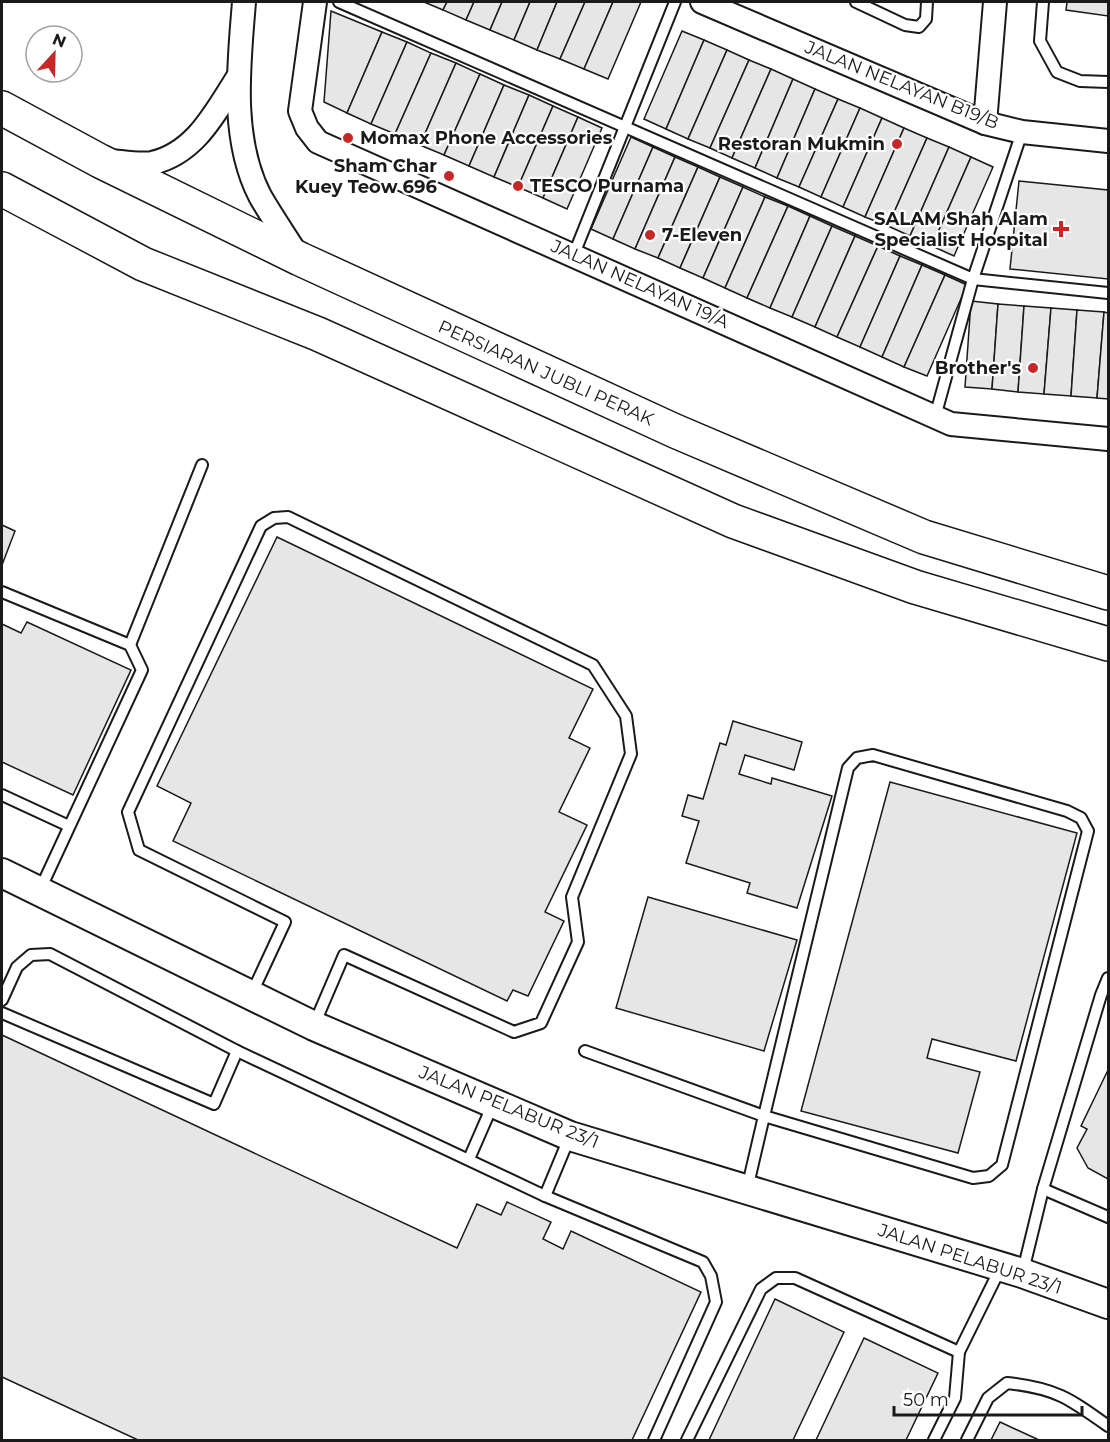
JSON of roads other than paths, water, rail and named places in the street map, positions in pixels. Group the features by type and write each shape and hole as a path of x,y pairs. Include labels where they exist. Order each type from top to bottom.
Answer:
{"main road":[{"name":"PERSIARAN JUBLI PERAK","path":"2,108 100,161 300,259 654,422 924,537 1108,592"},
{"path":"10,196 143,264 318,334 733,521 915,587 1108,644"}],"street":[{"path":"244,2 238,77 245,153 260,194 300,259"},
{"name":"JALAN NELAYAN 19/A","path":"315,2 300,111 307,128 318,142 574,254 951,424 1108,439"},
{"name":"JALAN NELAYAN B19/B","path":"702,2 985,123 1022,132 1108,141"},
{"path":"985,123 994,2"},
{"path":"100,161 152,163 191,144 210,121 238,77"},
{"name":"JALAN PELABUR 23/1","path":"2,873 314,1026 570,1136 1012,1270 1108,1304"}],"lane":[{"path":"339,2 973,279 1108,293"},
{"path":"574,254 675,2"},
{"path":"856,2 905,25 919,27 927,19 927,2"},
{"path":"1043,2 1040,41 1057,72 1080,81 1108,82"},
{"path":"935,417 973,279 1022,132"},
{"path":"130,645 202,465"},
{"path":"251,995 285,922 139,850 128,812 261,526 274,518 288,517 594,665 626,716 631,754 572,897 578,942 541,1023 514,1032 344,955 314,1026"},
{"path":"2,592 130,645 142,670 39,892"},
{"path":"585,1051 764,1116 973,1178 990,1176 1002,1165 1088,831 1081,818 1067,811 873,755 857,758 848,768 764,1116 747,1190"},
{"path":"2,795 69,826"},
{"path":"2,1000 17,968 31,955 50,954 237,1051 545,1196 703,1262 711,1276 716,1302 654,1440"},
{"path":"934,1440 954,1398 959,1352 1012,1270 1043,1189 1108,978"},
{"path":"2,1013 214,1104 237,1051"},
{"path":"469,1159 494,1103"},
{"path":"545,1196 570,1136"},
{"path":"1043,1189 1108,1217"},
{"path":"687,1440 761,1289 776,1278 795,1278 959,1352"},
{"path":"967,1440 988,1398 1007,1383 1040,1387 1065,1395 1108,1426"}],"place":[{"name":"Momax Phone Accessories","path":"348,138"},
{"name":"Restoran Mukmin","path":"897,144"},
{"name":"Sham Char Kuey Teow 696","path":"449,176"},
{"name":"TESCO Purnama","path":"518,186"},
{"name":"SALAM Shah Alam Specialist Hospital","path":"1061,229"},
{"name":"7-Eleven","path":"650,235"},
{"name":"Brother's","path":"1033,368"}]}
